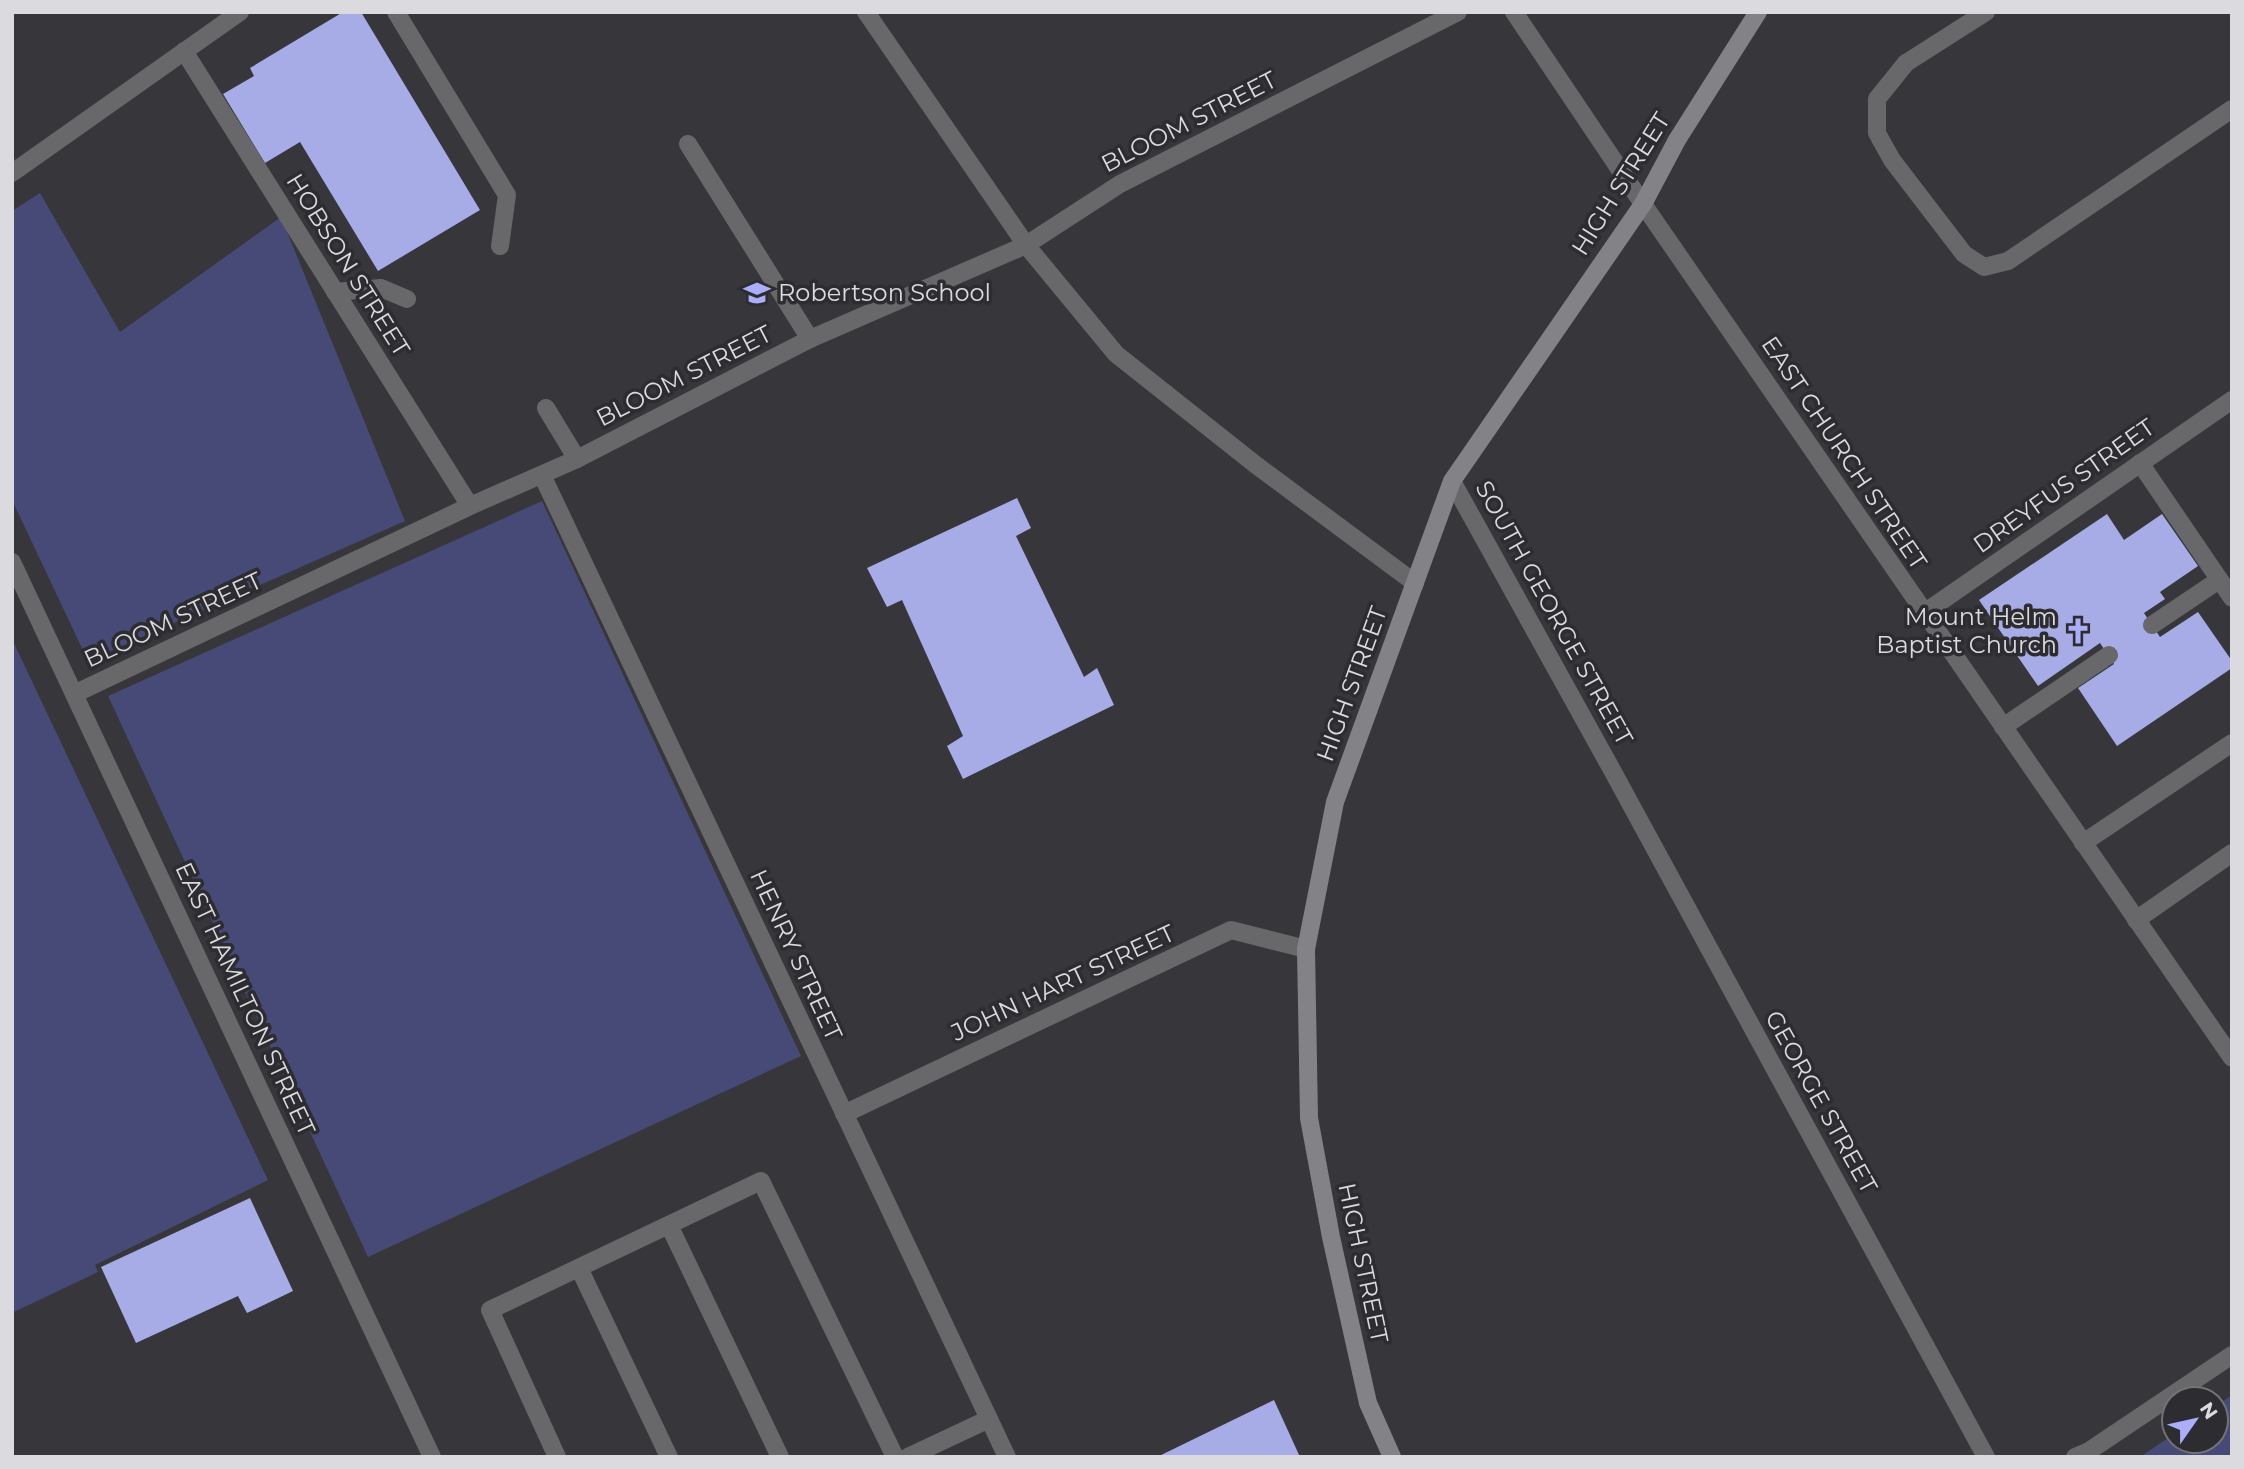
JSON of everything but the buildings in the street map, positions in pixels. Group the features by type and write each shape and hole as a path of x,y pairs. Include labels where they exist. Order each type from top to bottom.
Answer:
{"street":[{"path":"12,173 240,12"},
{"path":"396,12 507,195 500,246"},
{"path":"866,12 1026,245 1116,354 1256,465 1415,583"},
{"name":"BLOOM STREET","path":"74,694 470,506 578,459 810,339 1026,245 1120,184 1458,12"},
{"name":"EAST CHURCH STREET","path":"1514,12 1643,204 2232,1058"},
{"name":"HIGH STREET","path":"1392,1457 1368,1403 1331,1237 1309,1118 1306,949 1335,802 1452,481 1643,204 1677,140 1758,12"},
{"path":"1986,12 1906,64 1877,99 1877,134 1892,160 1964,254 1984,267 2008,261 2232,109"},
{"name":"HOBSON STREET","path":"184,51 470,506"},
{"path":"688,144 810,339"},
{"path":"335,292 381,288 407,299"},
{"name":"DREYFUS STREET","path":"1924,613 2232,400"},
{"path":"546,408 578,459"},
{"path":"2140,463 2232,598"},
{"name":"HENRY STREET","path":"542,475 1007,1457"},
{"name":"SOUTH GEORGE STREET","path":"1452,481 1612,770"},
{"name":"EAST HAMILTON STREET","path":"12,562 432,1457"},
{"path":"2152,625 2219,580"},
{"path":"2003,727 2109,655"},
{"path":"2083,844 2232,743"},
{"name":"GEORGE STREET","path":"1612,770 1986,1457"},
{"path":"2136,920 2232,853"},
{"name":"JOHN HART STREET","path":"844,1114 1231,930 1306,949"},
{"path":"557,1457 490,1310 761,1181 895,1457"},
{"path":"669,1225 780,1457"},
{"path":"579,1268 669,1457"},
{"path":"2074,1457 2089,1451 2232,1355"},
{"path":"908,1457 989,1419"}],"shaded area":[{"path":"40,193 120,332 281,217 405,521 88,661 12,500 12,211"},
{"path":"542,501 801,1056 368,1257 108,696"},
{"path":"12,639 268,1180 95,1265 98,1272 12,1313"},
{"path":"2232,1395 2232,1457 2140,1457 2160,1443 2160,1455 2230,1455"}],"place":[{"name":"Robertson School","path":"757,293"},
{"name":"Mount Helm Baptist Church","path":"2078,631"}]}
